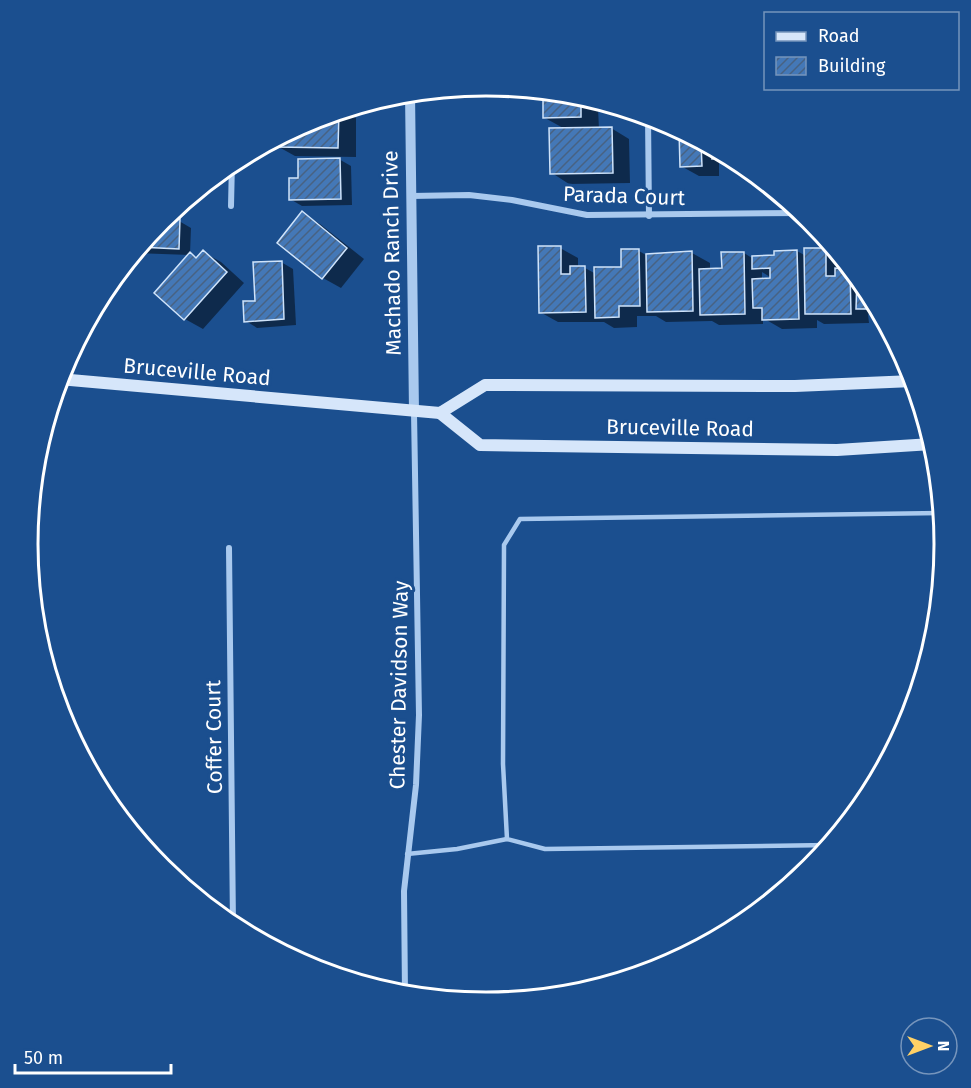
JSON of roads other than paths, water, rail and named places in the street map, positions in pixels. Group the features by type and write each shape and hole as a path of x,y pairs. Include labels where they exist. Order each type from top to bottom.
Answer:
{"main road":[{"name":"Bruceville Road","path":"69,380 440,413 485,385 795,386 902,381"},
{"name":"Bruceville Road","path":"440,413 480,445 837,450 922,445"}],"street":[{"name":"Machado Ranch Drive","path":"410,103 414,412"},
{"path":"648,127 649,216"},
{"path":"231,206 232,176"},
{"name":"Parada Court","path":"411,196 470,195 512,200 587,215 788,213"},
{"name":"Chester Davidson Way","path":"405,984 404,891 416,785 419,715 414,412"},
{"name":"Coffer Court","path":"229,548 233,913"}],"lane":[{"path":"507,839 503,764 504,545 520,519 933,513"},
{"path":"407,854 457,849 507,839 545,849 816,845"}]}
